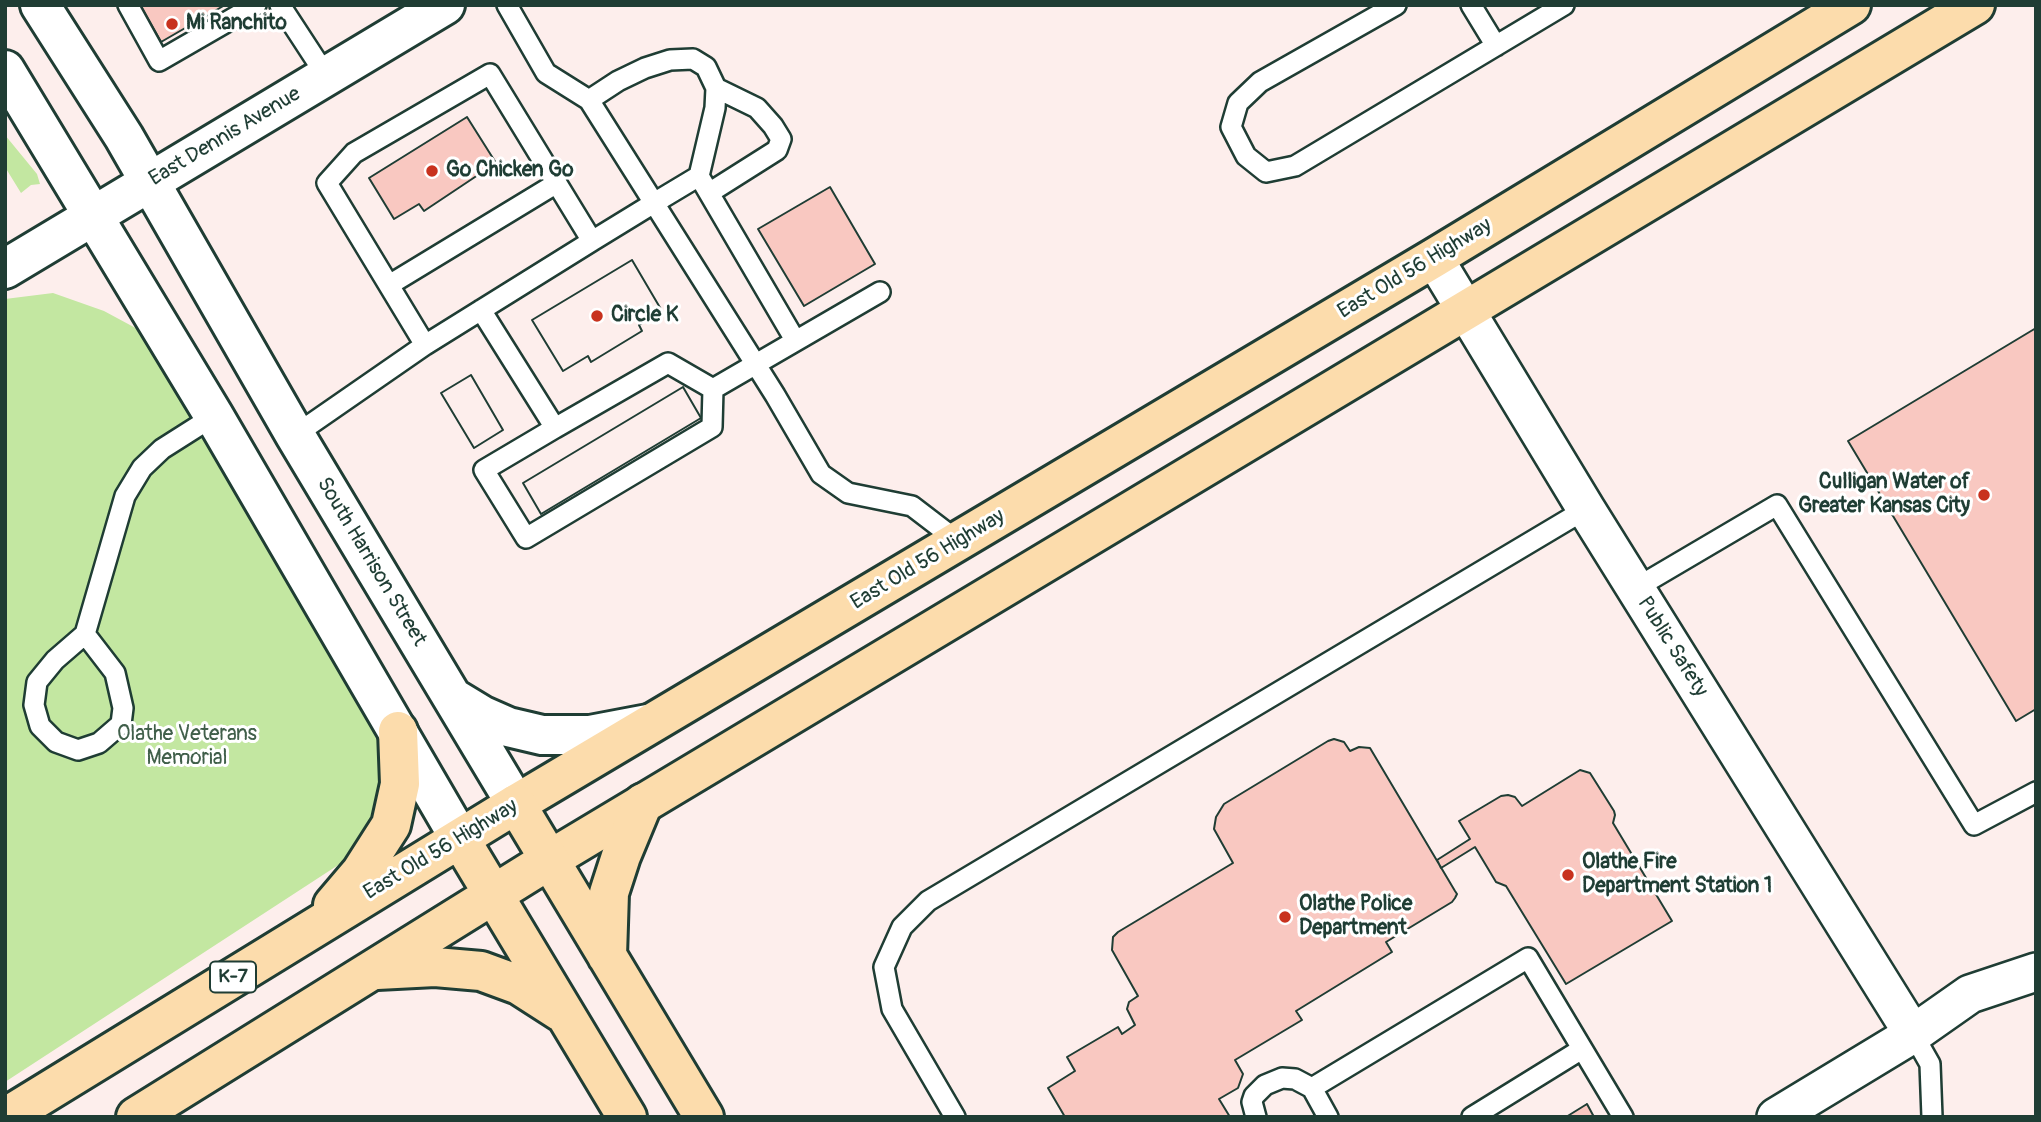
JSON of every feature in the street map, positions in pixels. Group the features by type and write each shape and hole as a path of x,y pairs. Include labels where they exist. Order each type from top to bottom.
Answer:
{"main road":[{"name":"South Harrison Street","path":"40,5 124,137 295,435 704,1117"},
{"name":"East Dennis Avenue","path":"5,269 445,5"},
{"name":"East Old 56 Highway","path":"6,1117 516,804 1434,258 1851,5"},
{"path":"135,1117 643,803 1975,5"},
{"path":"5,70 214,416 460,838 627,1117"},
{"path":"453,698 508,727 542,735 590,735 653,723"},
{"path":"313,928 361,872 391,825 400,784 398,731"},
{"path":"607,956 609,893 643,803"},
{"path":"371,971 435,967 481,971 519,985 567,1016"}],"street":[{"name":"Public Safety","path":"1434,258 1586,509 1913,1034"},
{"path":"1776,1117 1913,1034 1970,994 2036,972"}],"lane":[{"path":"128,5 159,61 256,5"},
{"path":"280,5 327,77"},
{"path":"507,5 546,73 589,100 821,474 848,493 912,506 959,542"},
{"path":"1396,5 1260,82 1238,103 1231,127 1246,156 1266,172 1295,166 1564,5"},
{"path":"1471,5 1496,46"},
{"path":"589,100 618,81 670,60 693,60 706,67 716,88 704,184 795,340"},
{"path":"425,345 327,183 354,153 490,74 592,241"},
{"path":"295,435 425,345 654,203 704,184 777,150 781,139 773,125 757,108 716,88"},
{"path":"389,285 557,183"},
{"path":"713,389 880,292"},
{"path":"481,310 555,428"},
{"path":"668,363 713,389 712,427 526,538 484,470 668,363"},
{"path":"85,634 116,673 123,708 121,724 99,743 78,750 56,742 40,726 34,705 37,682 55,660 85,634 125,496 142,468 162,449 214,416"},
{"path":"1636,588 1777,505 1975,825 2036,792"},
{"path":"955,1117 892,1009 884,967 902,928 928,901 1586,509"},
{"path":"1312,1088 1528,958 1623,1117"},
{"path":"1913,1034 1930,1064 1932,1117"},
{"path":"1472,1117 1582,1049"},
{"path":"1256,1117 1252,1102 1254,1096 1272,1081 1282,1078 1295,1079 1312,1088 1328,1117"}],"green space":[{"path":"5,135 37,174 40,184 31,185 21,193 5,167"},
{"name":"Olathe Veterans Memorial","path":"53,293 104,311 143,332 389,734 380,825 349,858 5,1082 5,299"}],"building":[{"name":"Mi Ranchito","path":"140,5 225,5 161,42"},
{"name":"Go Chicken Go","path":"467,117 496,163 424,211 419,204 394,219 369,178"},
{"path":"830,187 875,264 804,306 758,229"},
{"name":"Circle K","path":"632,260 662,311 639,325 642,331 591,362 588,356 563,371 532,320"},
{"name":"Circle K","path":"632,260 662,311 639,325 642,331 591,362 588,356 563,371 532,320"},
{"path":"2036,328 2036,709 2016,721 1848,441"},
{"path":"471,375 503,430 474,448 441,393"},
{"path":"471,375 503,430 474,448 441,393"},
{"name":"Circle K","path":"683,387 701,418 541,514 523,483"},
{"name":"Circle K","path":"683,387 701,418 541,514 523,483"},
{"name":"Olathe Police Department","path":"1334,739 1344,742 1350,751 1359,747 1370,748 1457,894 1455,898 1386,942 1392,952 1296,1011 1302,1020 1235,1060 1243,1074 1238,1088 1219,1099 1230,1117 1065,1117 1048,1088 1075,1071 1067,1057 1118,1027 1122,1034 1135,1025 1127,1009 1129,1002 1138,996 1112,950 1113,937 1233,863 1214,829 1216,817 1224,804"},
{"name":"Olathe Fire Department Station 1","path":"1580,770 1590,773 1614,811 1613,823 1672,921 1566,984 1506,886 1496,882 1475,847 1441,868 1437,860 1470,839 1459,821 1501,796 1515,797 1522,806"},
{"path":"1587,1104 1594,1117 1566,1117"}],"place":[{"name":"Mi Ranchito","path":"172,24"},
{"name":"Go Chicken Go","path":"432,171"},
{"name":"Circle K","path":"597,316"},
{"name":"Culligan Water of Greater Kansas City","path":"1984,495"},
{"name":"Olathe Fire Department Station 1","path":"1568,875"},
{"name":"Olathe Police Department","path":"1285,917"}]}
